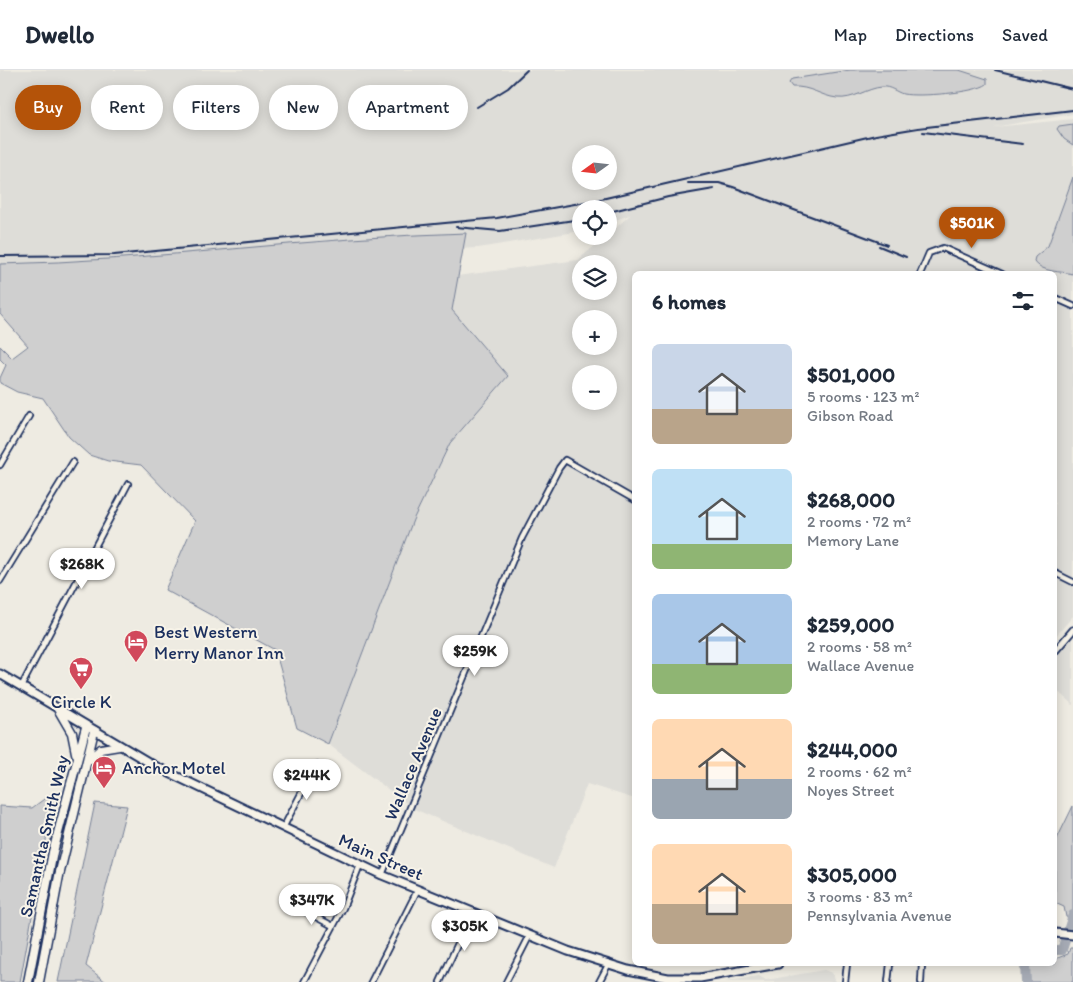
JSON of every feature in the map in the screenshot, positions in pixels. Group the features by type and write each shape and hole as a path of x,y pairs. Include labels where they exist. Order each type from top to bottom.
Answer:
{"highway":[{"path":"58,709 72,733 76,759"},
{"name":"Samantha Smith Way","path":"28,982 51,862 76,759 90,729"},
{"name":"Samantha Smith Way","path":"39,982 59,876 85,768 90,729"},
{"path":"85,768 92,755 101,749 119,746"}],"main road":[{"name":"Main Street","path":"0,674 90,729 154,765 360,865 417,891 608,965 649,975 690,978 765,966"},
{"path":"1057,933 1073,934"}],"street":[{"path":"921,271 929,253 937,248 949,250 995,271"},
{"path":"1057,299 1073,306"},
{"path":"0,466 28,416"},
{"name":"Wallace Avenue","path":"382,875 522,538 556,473 565,460 632,498"},
{"path":"0,581 73,462"},
{"path":"21,687 128,484"},
{"path":"1057,573 1073,582"},
{"path":"1057,649 1073,630"},
{"path":"283,828 316,765"},
{"path":"304,982 333,926 360,865"},
{"path":"371,982 417,891"},
{"path":"301,909 333,926"},
{"path":"440,982 472,913"},
{"path":"506,982 530,935"},
{"path":"599,982 608,965"},
{"path":"845,982 847,966"},
{"path":"888,982 890,966"},
{"path":"921,982 922,966"}],"shaded area":[{"path":"0,70 1073,70 1073,114 994,127 1073,119 1073,616 1057,635 1057,271 632,271 632,798 587,784 554,868 414,809 328,744 413,520 450,443 508,376 426,280 572,261 572,300 617,300 617,255 584,255 596,245 617,245 617,227 630,215 617,219 617,200 572,200 572,232 478,248 0,270"},
{"path":"850,70 959,70 987,79 987,84 960,92 921,95 903,94 890,88 882,87 854,96 837,98 805,88 792,87 789,83 792,79"},
{"path":"1073,124 1073,145 1064,139 1057,129 1059,126"},
{"path":"1073,177 1073,274 1047,270 1037,265 1034,261 1035,257 1048,246"},
{"path":"466,233 452,310 508,376 450,443 413,520 328,744 297,728 275,650 165,590 195,521 141,465 108,461 89,455 69,437 43,398 17,392 0,383 0,378 6,365 0,359 0,346 12,358 28,346 0,314 0,264 117,258 408,235"},
{"path":"1073,638 1073,705 1057,691 1057,656"},
{"path":"55,791 20,982 0,982 0,806 32,808"},
{"path":"95,803 127,806 86,966 106,982 58,982"},
{"path":"1073,806 1073,919 1066,917 1064,907 1057,904 1057,839"},
{"path":"1070,948 1073,948 1073,982 1028,982 1027,973 1029,966 1057,966 1057,958 1068,954"},
{"path":"824,970 832,973 836,982 725,982 759,976 766,980"}],"waterway":[{"path":"1057,950 1062,950 1073,915"},
{"path":"1025,966 1026,982"}],"railway":[{"path":"477,107 508,88 527,70"},
{"path":"995,70 1073,89"},
{"path":"0,256 114,255 497,218 597,200 876,135 918,128 1073,110"},
{"path":"923,132 1023,144"},
{"path":"688,183 719,183 733,187 887,245"},
{"path":"617,210 668,197 714,189"},
{"path":"456,227 500,231 572,220"},
{"path":"879,246 906,257"}],"place":[{"name":"Best Western Merry Manor Inn","path":"136,663"},
{"name":"Circle K","path":"81,690"},
{"name":"Anchor Motel","path":"104,789"}]}
